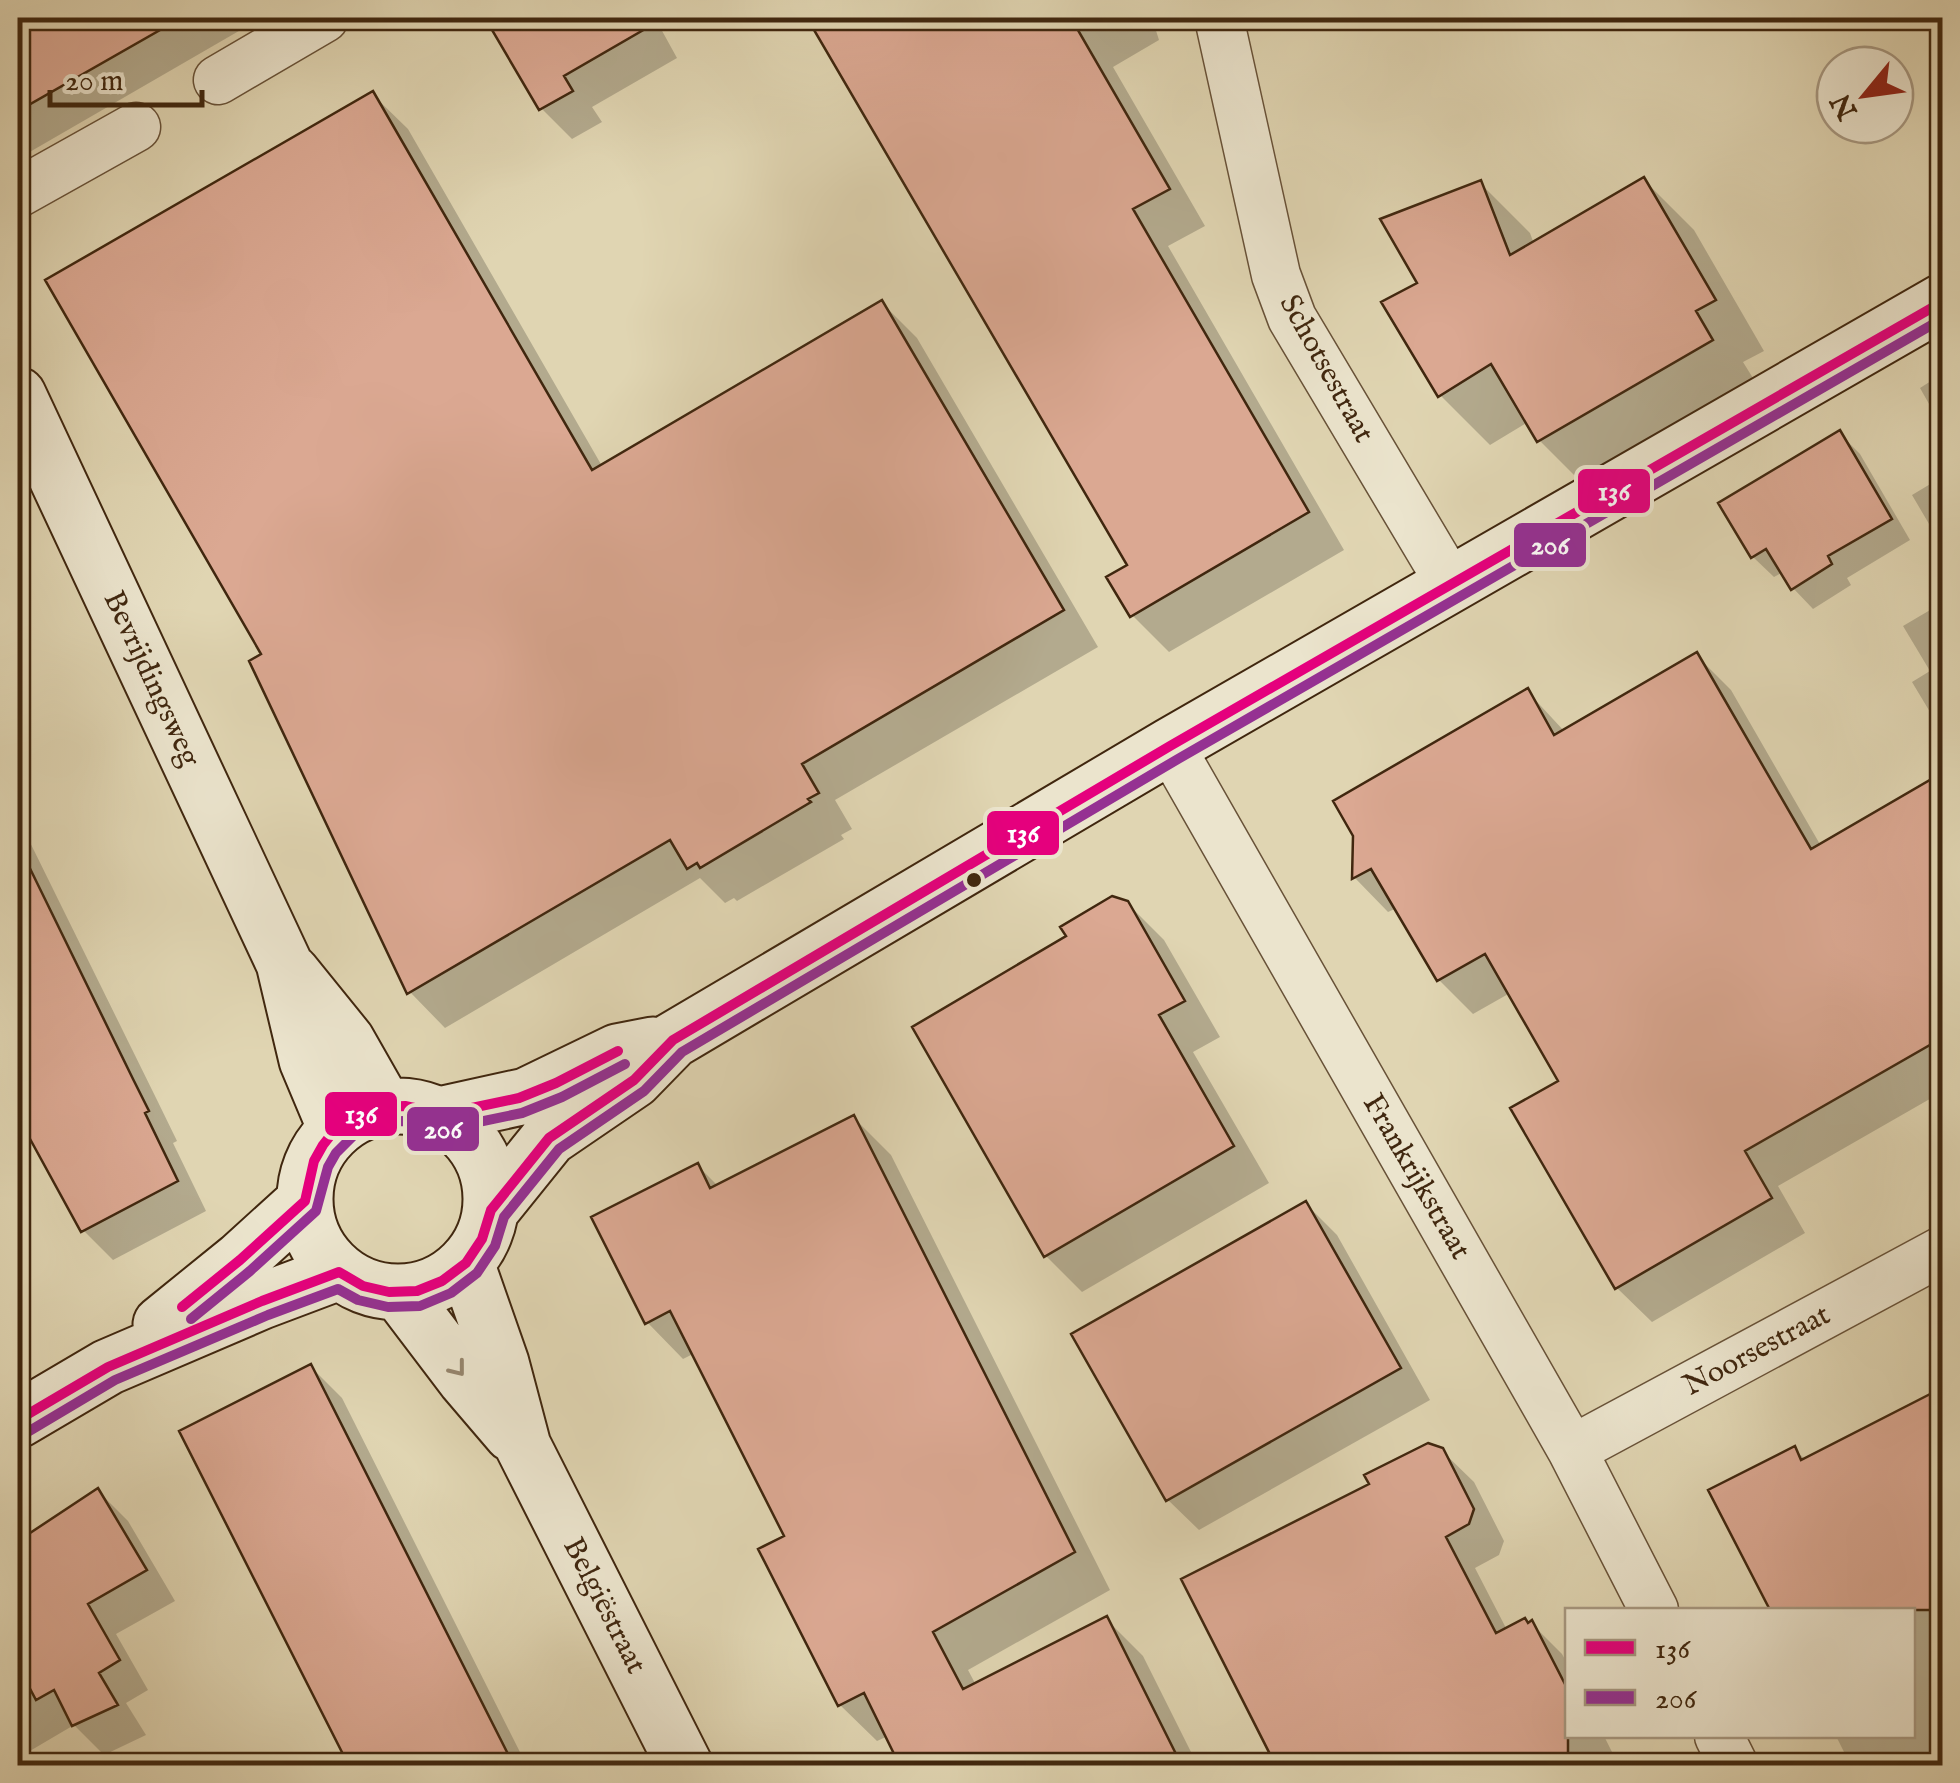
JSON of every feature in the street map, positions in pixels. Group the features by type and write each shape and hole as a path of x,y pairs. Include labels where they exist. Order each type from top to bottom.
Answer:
{"street":[{"path":"218,80 324,18"},
{"name":"Schotsestraat","path":"1218,18 1276,275 1292,318 1451,585"},
{"path":"18,193 136,127"},
{"path":"491,1210 549,1138 634,1080 673,1040 1170,746 1942,302"},
{"name":"Bevrijdingsweg","path":"18,395 284,963 307,1060 336,1129"},
{"name":"Frankrijkstraat","path":"1170,746 1572,1450 1653,1608"},
{"name":"Bevrijdingsweg","path":"284,963 347,1041 384,1106"},
{"path":"439,1115 526,1096 617,1052 673,1040"},
{"path":"384,1106 412,1106 439,1115 462,1130 479,1153 490,1180 491,1210 482,1239 466,1264 442,1282 399,1292 362,1286 339,1272 317,1248 309,1227 305,1201 308,1174 318,1150 336,1129 358,1114 384,1106"},
{"path":"108,1368 305,1201"},
{"name":"Noorsestraat","path":"1572,1450 1942,1251"},
{"name":"Belgiëstraat","path":"466,1264 501,1362 523,1446 684,1766"},
{"path":"18,1420 108,1368 339,1272"},
{"name":"Belgiëstraat","path":"399,1292 465,1379 523,1446"},
{"path":"1720,1738 1734,1766"}],"building":[{"path":"18,18 181,18 18,111"},
{"path":"485,18 664,18 564,76 573,91 539,110"},
{"path":"807,18 1071,18 1170,189 1133,209 1309,512 1130,617 1106,577 1127,565"},
{"path":"373,91 592,470 882,300 1064,610 802,764 819,793 808,799 811,802 700,868 697,863 687,869 670,840 407,994 249,661 261,654 45,280"},
{"path":"1644,177 1716,300 1696,311 1713,340 1537,442 1491,364 1438,397 1381,302 1417,283 1380,219 1481,180 1510,255"},
{"path":"1840,430 1892,519 1828,556 1832,564 1791,590 1766,549 1751,558 1718,503"},
{"path":"1697,652 1811,849 1942,773 1942,1038 1745,1151 1772,1198 1615,1289 1510,1108 1558,1081 1485,954 1437,981 1371,869 1352,879 1353,836 1333,801 1528,688 1554,735"},
{"path":"18,844 149,1111 145,1113 178,1181 81,1232 18,1117"},
{"path":"1112,896 1128,901 1185,1001 1159,1015 1234,1146 1044,1257 912,1027 1066,936 1060,927"},
{"path":"854,1115 1075,1552 933,1632 963,1689 1107,1616 1182,1766 900,1766 864,1693 838,1706 758,1549 784,1536 670,1311 645,1324 591,1217 698,1163 710,1188"},
{"path":"1306,1201 1401,1368 1166,1501 1071,1334"},
{"path":"311,1364 514,1766 349,1766 179,1431"},
{"path":"1942,1388 1942,1610 1769,1608 1708,1490 1795,1446 1801,1460"},
{"path":"1428,1443 1443,1448 1474,1509 1469,1524 1446,1537 1496,1633 1525,1618 1528,1623 1532,1620 1565,1684 1568,1766 1276,1766 1181,1579 1369,1484 1364,1475"},
{"path":"98,1488 147,1570 88,1604 120,1660 99,1673 118,1705 72,1726 54,1690 36,1700 18,1666 18,1541"}],"transit line":[{"name":"136","path":"18,1420 108,1367 339,1272 363,1286 389,1292 417,1291 442,1281 466,1263 482,1239 491,1210 549,1138 634,1080 673,1040 1170,746 1942,302"},
{"name":"206","path":"26,1433 115,1380 338,1289 358,1300 388,1307 420,1306 451,1293 477,1273 495,1246 504,1217 559,1149 644,1091 682,1052 1178,759 1942,319"},
{"name":"136","path":"182,1307 305,1201 314,1161 334,1131 348,1120 383,1107 405,1106 443,1114 519,1098 618,1051"},
{"name":"206","path":"191,1319 316,1211 328,1167 356,1133 385,1122 404,1121 445,1129 522,1113 625,1064"}]}
